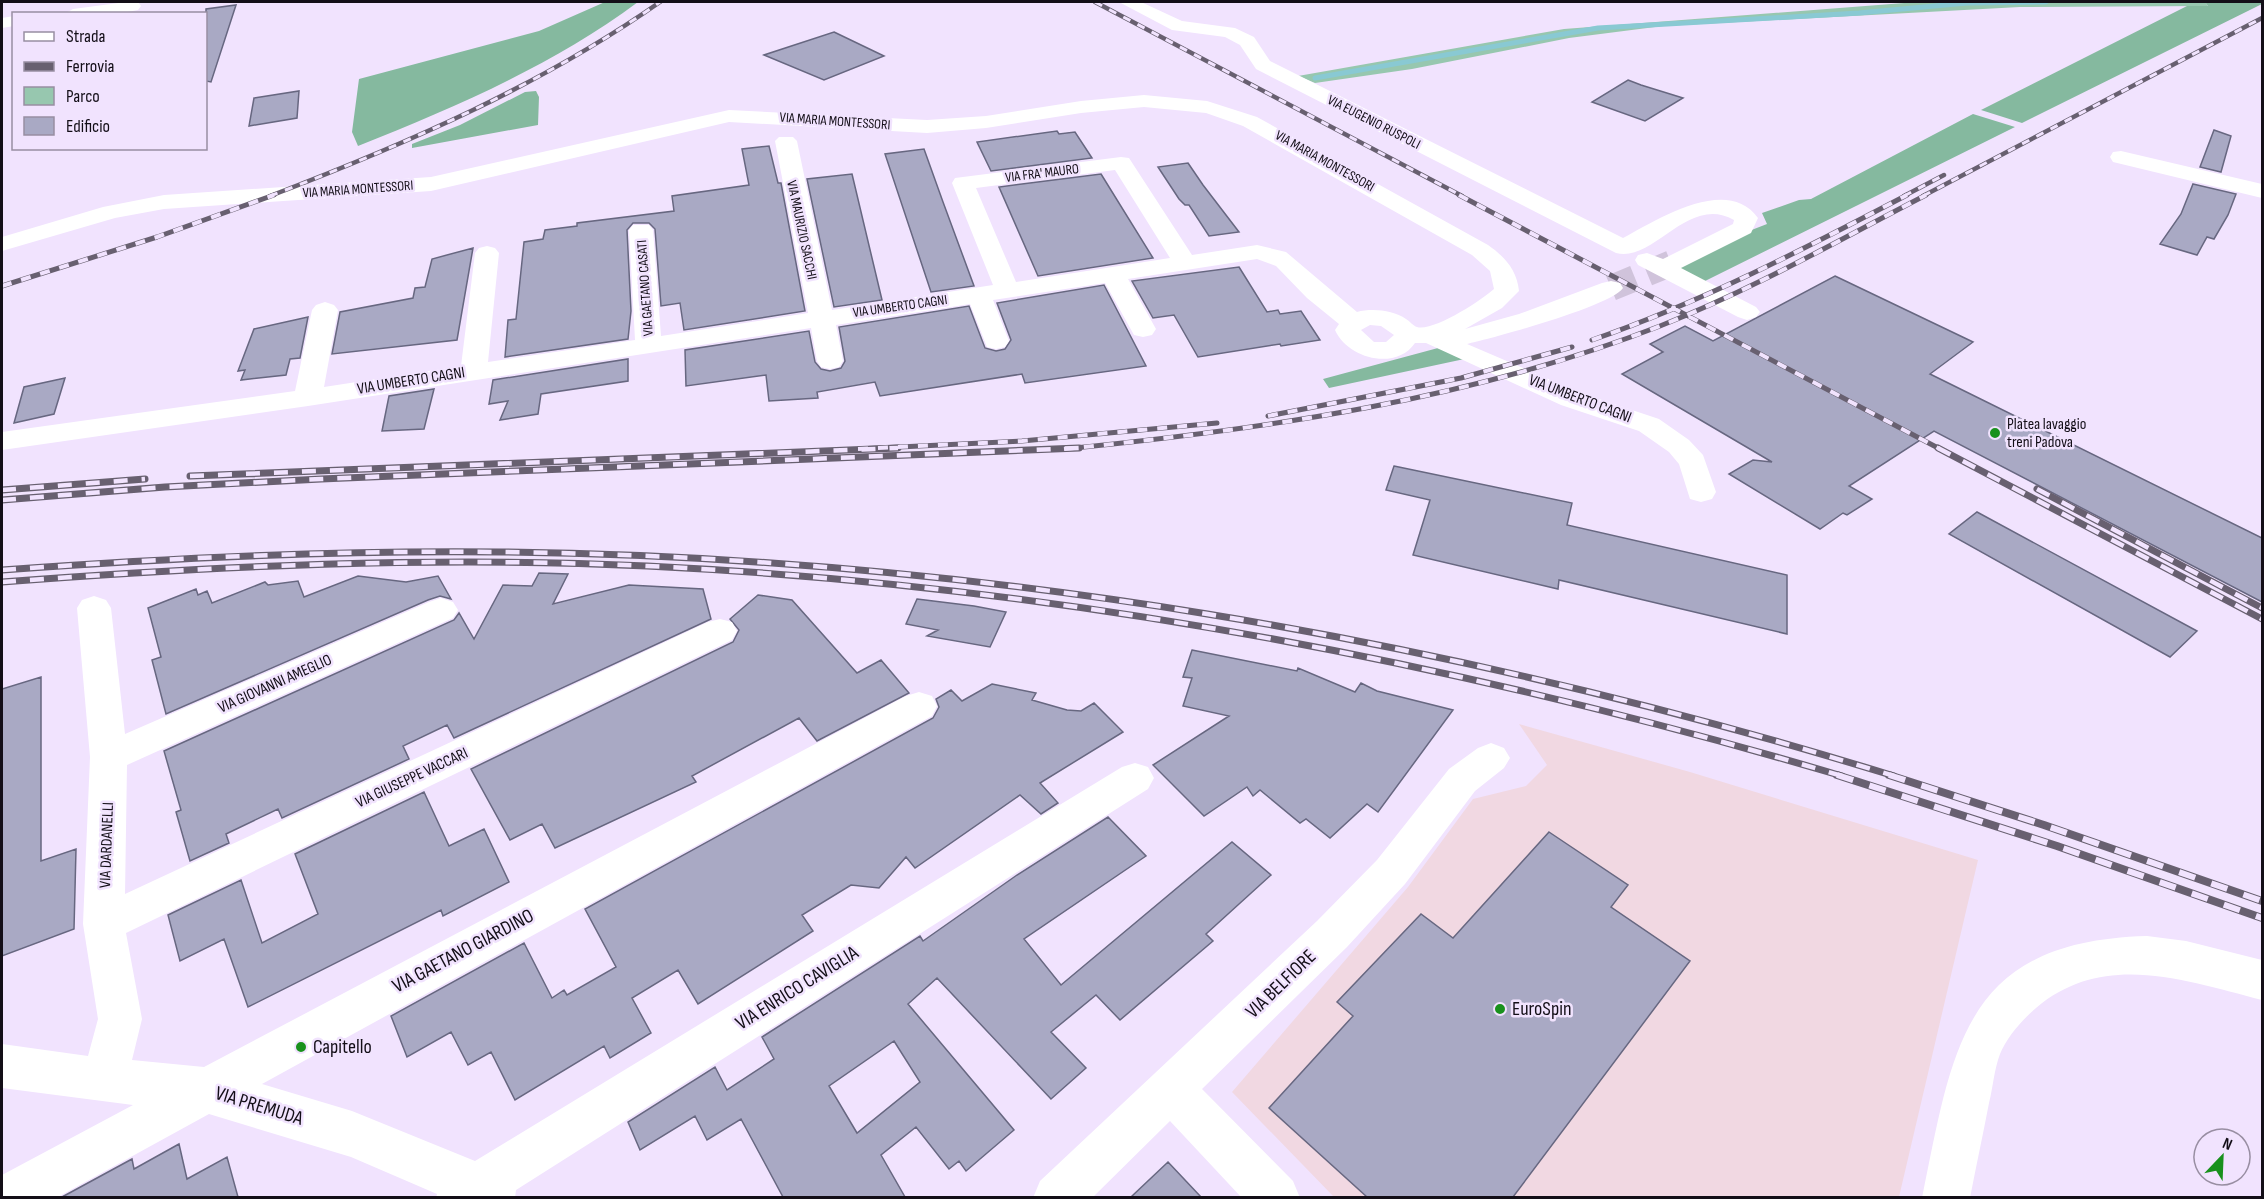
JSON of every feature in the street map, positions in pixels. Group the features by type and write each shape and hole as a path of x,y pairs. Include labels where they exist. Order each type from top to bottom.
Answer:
{"street":[{"name":"VIA EUGENIO RUSPOLI","path":"1128,2 1178,26 1229,32 1247,41 1263,65 1747,312"},
{"path":"88,12 132,6"},
{"name":"VIA MARIA MONTESSORI","path":"2,244 111,212 164,202 431,184 729,116 764,116 916,126 1000,121 1097,104 1134,101 1174,102 1207,107 1240,117 1274,132 1458,237 1502,269 1508,280 1507,291 1492,303 1426,337"},
{"name":"VIA MAURIZIO SACCHI","path":"786,141 821,318"},
{"path":"2121,157 2262,191"},
{"name":"VIA FRA' MAURO","path":"1008,291 963,183 1121,163 1185,263"},
{"path":"1624,248 1699,208 1720,207 1739,212 1746,218 1743,228 1672,263"},
{"name":"VIA GAETANO CASATI","path":"641,230 649,346"},
{"name":"VIA UMBERTO CAGNI","path":"2,441 308,398 1257,252 1278,255 1296,268 1315,292 1354,322 1364,318 1384,319 1571,399 1649,425 1678,446 1693,462 1701,492"},
{"path":"474,371 487,253"},
{"path":"1113,275 1143,329"},
{"path":"1426,337 1475,336 1533,320 1611,288"},
{"path":"980,295 996,341"},
{"path":"308,398 325,310"},
{"path":"821,318 830,361"},
{"name":"VIA DARDANELLI","path":"94,608 109,757 105,924 120,1019 104,1080"},
{"name":"VIA GIOVANNI AMEGLIO","path":"109,757 441,610"},
{"name":"VIA GIUSEPPE VACCARI","path":"105,924 720,632"},
{"name":"VIA GAETANO GIARDINO","path":"7,1197 919,706"},
{"name":"VIA BELFIORE","path":"1057,1197 1332,934 1392,872 1462,780 1491,758"},
{"name":"VIA ENRICO CAVIGLIA","path":"481,1194 1135,778"},
{"path":"1946,1197 1979,1051 2002,1010 2037,979 2061,968 2095,958 2135,955 2191,960 2262,980"},
{"name":"VIA PREMUDA","path":"2,1066 104,1080 205,1090 352,1134 481,1194"},
{"path":"1170,1089 1276,1197"}],"shaded area":[{"path":"1519,724 1690,772 1978,860 1899,1197 1334,1197 1232,1092 1408,887 1473,799 1526,786 1547,765"}],"green space":[{"path":"605,2 638,2 572,46 503,83 358,146 352,132 359,79 539,31"},
{"path":"1917,2 2205,2 2208,6 2020,7 1663,26 1569,38 1412,69 1315,83 1298,76 1564,29"},
{"path":"2205,2 2262,2 2262,4 2022,123 1981,110 2187,6 2208,6"},
{"path":"536,91 539,97 538,125 412,148 412,144 460,125 525,92"},
{"path":"1973,114 2015,127 1693,287 1665,271 1731,238 1767,224 1762,213 1799,200 1811,199"},
{"path":"1438,348 1469,358 1329,388 1323,379"}],"building":[{"path":"236,5 211,82 207,81 206,9"},
{"path":"834,32 884,56 824,80 764,55"},
{"path":"1628,80 1683,98 1645,121 1592,102"},
{"path":"299,91 297,118 249,126 254,98"},
{"path":"2214,130 2231,136 2221,172 2200,167"},
{"path":"1057,131 1059,134 1075,132 1092,158 991,171 977,142"},
{"path":"769,146 778,183 781,183 805,311 684,330 680,303 661,306 655,229 649,223 633,223 627,230 631,311 628,339 505,357 508,320 516,319 524,242 543,239 545,230 577,226 577,223 674,211 672,196 749,185 742,149"},
{"path":"924,149 974,286 931,292 885,154"},
{"path":"1188,163 1239,232 1209,236 1189,205 1185,205 1179,199 1158,167"},
{"path":"852,174 882,300 834,307 807,179"},
{"path":"1101,174 1153,258 1038,276 999,187"},
{"path":"2193,184 2236,194 2228,215 2214,239 2207,237 2197,255 2160,244 2181,214"},
{"path":"473,248 457,340 332,354 340,312 413,298 415,288 425,287 432,259"},
{"path":"1239,267 1267,312 1278,310 1280,314 1301,311 1320,340 1198,357 1174,315 1153,318 1132,281"},
{"path":"1835,276 1973,342 1930,374 2262,538 2262,602 1934,431 1849,486 1872,499 1847,515 1843,513 1820,529 1729,474 1753,460 1772,462 1622,374 1663,352 1650,344 1685,326 1713,341"},
{"path":"1104,285 1146,366 1025,383 1022,374 880,396 875,382 817,392 818,398 769,401 766,375 686,386 685,350 809,331 815,362 821,369 830,371 841,368 845,361 839,327 969,306 985,348 996,351 1005,349 1011,340 997,303"},
{"path":"308,317 300,358 290,359 286,375 241,380 245,370 238,371 254,329"},
{"path":"628,359 628,381 541,394 538,414 500,420 508,401 489,404 493,380"},
{"path":"65,378 54,414 14,423 24,387"},
{"path":"434,389 424,429 382,431 389,396"},
{"path":"1394,466 1572,503 1567,525 1787,575 1787,634 1559,580 1558,589 1413,555 1430,500 1386,490"},
{"path":"1977,512 2197,631 2170,657 1949,534"},
{"path":"539,573 568,574 553,604 629,585 703,589 711,619 454,738 447,725 403,746 409,759 282,818 278,809 226,834 229,843 190,861 176,812 181,810 164,751 454,620 459,613 474,639 503,585 532,586"},
{"path":"358,576 406,582 438,576 451,599 440,596 428,600 166,714 152,660 161,657 148,608 196,589 198,595 207,591 212,603 265,582 268,585 298,581 304,597"},
{"path":"758,595 792,600 857,673 881,660 909,693 817,741 799,718 692,776 696,782 555,848 542,824 510,840 471,769 733,642 739,630 730,619"},
{"path":"917,599 1006,612 990,647 927,636 938,630 906,624"},
{"path":"1192,650 1297,671 1298,668 1355,692 1361,683 1377,691 1453,710 1378,812 1367,804 1330,838 1306,819 1300,823 1260,790 1253,796 1247,787 1204,816 1153,765 1229,716 1183,706 1192,678 1183,677"},
{"path":"41,677 41,861 76,849 74,929 2,956 2,689"},
{"path":"992,684 1036,693 1032,700 1067,710 1081,711 1094,703 1123,732 1040,783 1058,803 1041,814 1020,795 915,868 906,857 879,888 851,885 802,915 813,931 698,1004 678,970 632,998 651,1033 610,1058 604,1046 515,1100 491,1052 468,1065 451,1032 407,1057 391,1016 524,943 552,998 564,990 567,995 616,967 585,909 933,718 939,707 936,699 951,690 962,701"},
{"path":"424,792 449,846 484,829 509,882 443,916 441,910 248,1007 224,939 180,961 168,915 241,880 262,943 318,914 295,854"},
{"path":"1108,817 1146,856 1024,939 1061,985 1232,842 1271,875 1206,934 1213,941 1120,1020 1096,995 1051,1032 1086,1068 1051,1099 937,978 908,1004 1014,1130 966,1171 959,1161 949,1169 916,1127 881,1155 905,1197 783,1197 741,1119 707,1140 695,1116 640,1150 628,1122 715,1067 727,1090 774,1059 762,1037 920,936 923,941 1017,875","holes":["894,1041 920,1082 857,1133 829,1086"]},
{"name":"EuroSpin","path":"1549,832 1628,885 1611,907 1690,961 1513,1197 1367,1197 1269,1108 1353,1016 1337,1002 1421,914 1453,938"},
{"path":"179,1144 187,1179 227,1157 238,1197 62,1197 132,1159 134,1169"},
{"path":"1168,1162 1201,1197 1131,1197"}],"waterway":[{"path":"1315,78 1598,28 1859,13 1967,3 2046,2"}],"tunnel":[{"path":"1611,288 1672,263"}],"railway":[{"path":"270,196 422,134 520,87 568,60 660,2"},
{"path":"1095,2 1462,196"},
{"path":"1923,196 2262,18"},
{"path":"1904,196 1944,175"},
{"path":"2,286 157,237 274,195"},
{"path":"1459,195 1674,309"},
{"path":"1674,309 1791,255 1907,195"},
{"path":"1686,315 1795,264 1926,195"},
{"path":"1592,340 1674,309"},
{"path":"1674,309 1686,315"},
{"path":"1070,448 1216,432 1367,408 1515,374 1588,352 1686,315"},
{"path":"1686,315 1940,449"},
{"path":"1268,416 1461,378 1572,347"},
{"path":"858,449 1022,441 1217,423"},
{"path":"190,476 898,448"},
{"path":"2,500 165,487 321,479 1070,448"},
{"path":"1064,449 1070,448"},
{"path":"1070,448 1079,448"},
{"path":"1938,448 2262,619"},
{"path":"2,490 145,479"},
{"path":"2037,489 2262,608"},
{"path":"2,570 252,556 377,552 502,552 679,557 855,570 1031,588 1206,614 1380,645 1553,683 1724,727 1894,776"},
{"path":"2,582 244,567 486,562 647,566 799,576 950,591 1101,610 1251,635 1400,664 1549,697 1842,776"},
{"path":"1837,775 2057,846 2262,918"},
{"path":"1889,775 2044,825 2262,901"}],"place":[{"name":"Platea lavaggio treni Padova","path":"1995,433"},
{"name":"EuroSpin","path":"1500,1009"},
{"name":"Capitello","path":"301,1047"}]}
